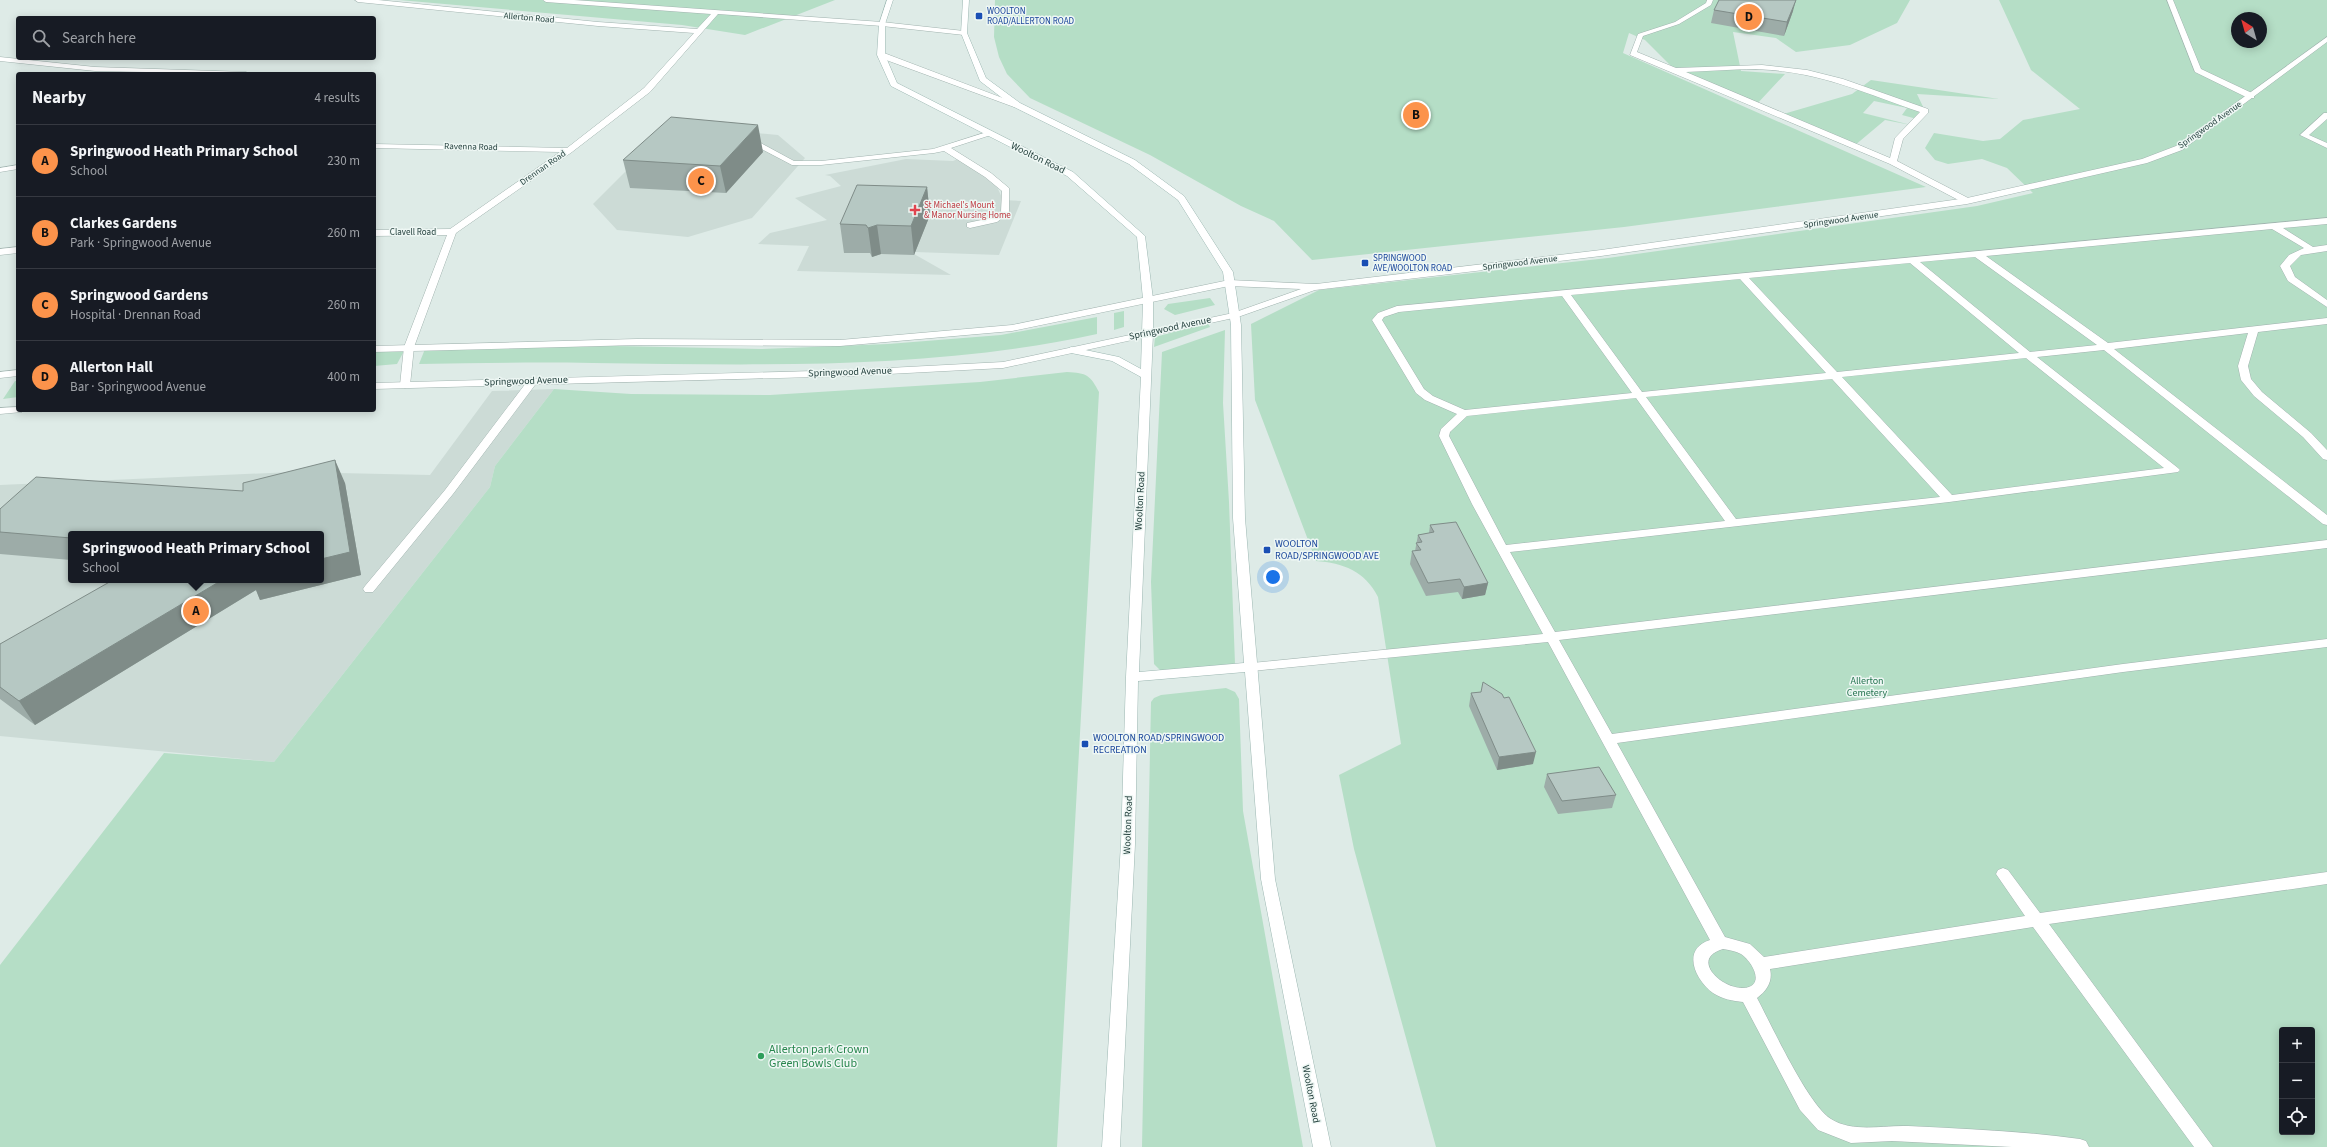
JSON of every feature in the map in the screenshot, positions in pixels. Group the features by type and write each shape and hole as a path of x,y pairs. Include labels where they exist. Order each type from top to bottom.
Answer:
{"street":[{"name":"Allerton Road","path":"358,0 598,24 700,31"},
{"name":"Allerton Road","path":"546,0 882,24 964,33"},
{"name":"Woolton Road","path":"890,0 882,24 881,55 894,84 1070,174 1141,236 1148,299 1148,332 1132,678 1128,844 1111,1147"},
{"name":"Woolton Road","path":"966,0 964,33 983,79 1017,105 1132,162 1181,198 1228,272 1235,315 1238,387 1239,518 1268,879 1322,1147"},
{"path":"1710,0 1709,4 1677,23 1640,35 1633,53 1893,162 1968,201"},
{"path":"2170,0 2198,70 2251,96"},
{"name":"Drennan Road","path":"452,232 568,150 647,90 716,12"},
{"name":"Springwood Avenue","path":"376,349 637,342 840,343 1012,328 1229,283 1316,287 1609,252 1968,201 2144,161 2179,148 2327,39"},
{"path":"881,55 1017,105"},
{"path":"0,59 95,69 186,72"},
{"path":"1675,70 1762,66 1792,69 1836,81 1925,111 1899,138 1893,162"},
{"path":"2327,115 2304,135 2327,146"},
{"path":"754,143 792,163 821,163 934,151 990,134"},
{"name":"Ravenna Road","path":"376,146 568,150"},
{"path":"945,148 988,175 1006,190 1006,213 994,220 970,225"},
{"path":"0,170 16,167"},
{"path":"2327,221 1566,295 1397,309 1381,315 1377,320 1420,391 1429,398 1464,413 1834,374 2029,356 2327,321"},
{"path":"2274,226 2311,248"},
{"path":"405,385 409,347 452,232"},
{"name":"Clavell Road","path":"376,233 452,232"},
{"path":"2327,248 2311,248 2298,253 2289,259 2285,266 2287,273 2301,288 2327,304"},
{"path":"0,252 16,250"},
{"path":"1977,254 2105,346 2326,518"},
{"path":"1504,549 1949,499 2174,470 2029,356 1913,262"},
{"path":"1744,278 1949,499"},
{"name":"Springwood Avenue","path":"376,386 850,373 1003,365 1148,332 1235,315 1316,287"},
{"path":"1566,295 1636,395 1732,524"},
{"path":"2254,330 2243,366 2246,380 2258,394 2307,434 2327,457"},
{"path":"1071,350 1115,359 1146,376"},
{"path":"0,375 16,373"},
{"path":"369,589 449,492 533,381"},
{"path":"0,411 16,410"},
{"path":"1464,413 1445,431 1444,436 1478,504 1553,637 1720,943"},
{"path":"1132,678 1553,637 2327,544"},
{"path":"1609,739 2123,668 2327,643"},
{"path":"2002,874 2204,1147"},
{"path":"1761,964 2036,920 2327,878"},
{"path":"1720,943 1742,947 1751,952 1761,964 1764,976 1763,983 1759,989 1747,994 1732,994 1722,991 1713,985 1703,974 1700,961 1702,953 1706,947 1720,943"},
{"path":"1747,994 1806,1105 1824,1124 1851,1135 1892,1133 2031,1140 2080,1147"}],"shaded area":[{"path":"713,129 778,135 805,158 752,218 688,237 617,230 593,204 653,144"},
{"name":"St Michael's Mount & Manor Nursing Home","path":"960,158 994,180 1003,200 1021,201 999,255 915,252 914,254 951,275 797,271 809,246 758,244 770,233 827,220 795,198 841,186 830,176 825,175 906,159 953,161"},
{"path":"554,389 495,466 490,487 274,762 0,736 0,485 292,472 430,475 492,391"}],"green space":[{"path":"399,0 835,0 745,35 682,25"},
{"path":"995,0 1910,0 1897,23 1850,45 1796,52 1776,38 1733,32 1741,71 1785,74 1756,105 1675,70 1645,40 1629,33 1623,53 1926,187 1624,227 1312,260 1274,221 1241,206 1150,155 1030,98 1007,74 999,57 994,37"},
{"name":"Allerton Cemetery","path":"1999,0 2327,0 2327,1147 1436,1147 1354,849 1339,775 1401,744 1378,597 1367,581 1352,570 1344,566 1316,561 1255,400 1251,324 1319,290 1608,258 1977,206 2033,193 2007,168 1982,159 1948,164 1935,160 1925,148 1934,133 1983,141 2000,139 2023,120 2080,109 2031,70"},
{"path":"1871,80 1999,99 1917,94 1925,111 1917,119 1902,115 1907,108 1874,101 1863,113 1911,125 1885,120 1854,146 1780,115 1852,94"},
{"path":"1210,298 1215,305 1175,315 1164,309 1168,304"},
{"path":"1124,311 1124,327 1114,330 1114,313"},
{"path":"1097,317 1097,334 1035,346 909,360 783,364 419,364 425,349 430,348 616,346 761,349 888,344 1001,335"},
{"path":"1208,323 1210,327 1154,347 1155,337"},
{"path":"1225,330 1223,403 1229,502 1235,664 1161,671 1154,664 1151,582 1162,352"},
{"path":"376,351 404,351 397,364 376,366"},
{"path":"1067,372 1084,374 1090,378 1099,392 1057,1147 0,1147 0,965 164,753 274,762 490,487 495,466 554,389 631,394 770,395 980,382"},
{"path":"15,381 16,381 16,397 3,399"},
{"path":"1226,688 1235,692 1239,699 1243,811 1303,1147 1142,1147 1151,702 1154,698 1161,695"}],"building":[{"path":"1719,0 1796,0 1787,22 1714,10"},
{"path":"671,117 758,125 720,166 623,160"},
{"path":"857,185 927,187 911,226 877,225 868,228 866,225 840,224"},
{"path":"335,460 350,552 324,558 324,531 68,531 68,538 0,532 0,509 36,477 243,491 243,483"},
{"path":"1456,522 1488,583 1464,587 1460,579 1428,583 1412,551 1421,550 1416,543 1422,542 1418,535 1434,532 1430,525"},
{"path":"108,583 217,583 19,701 0,687 0,644"},
{"path":"1483,682 1502,694 1504,698 1509,697 1536,752 1499,757 1471,693 1481,692"},
{"path":"1599,767 1616,795 1562,801 1547,774"}],"place":[{"name":"WOOLTON ROAD/ALLERTON ROAD","path":"979,16"},
{"name":"Allerton Hall","path":"1749,17"},
{"name":"Clarkes Gardens","path":"1416,115"},
{"name":"Springwood Gardens","path":"701,181"},
{"name":"St Michael's Mount & Manor Nursing Home","path":"915,210"},
{"name":"SPRINGWOOD AVE/WOOLTON ROAD","path":"1365,263"},
{"name":"WOOLTON ROAD/SPRINGWOOD AVE","path":"1267,550"},
{"name":"Springwood Heath Primary School","path":"196,611"},
{"name":"WOOLTON ROAD/SPRINGWOOD RECREATION","path":"1085,744"},
{"name":"Allerton park Crown Green Bowls Club","path":"761,1056"}]}
